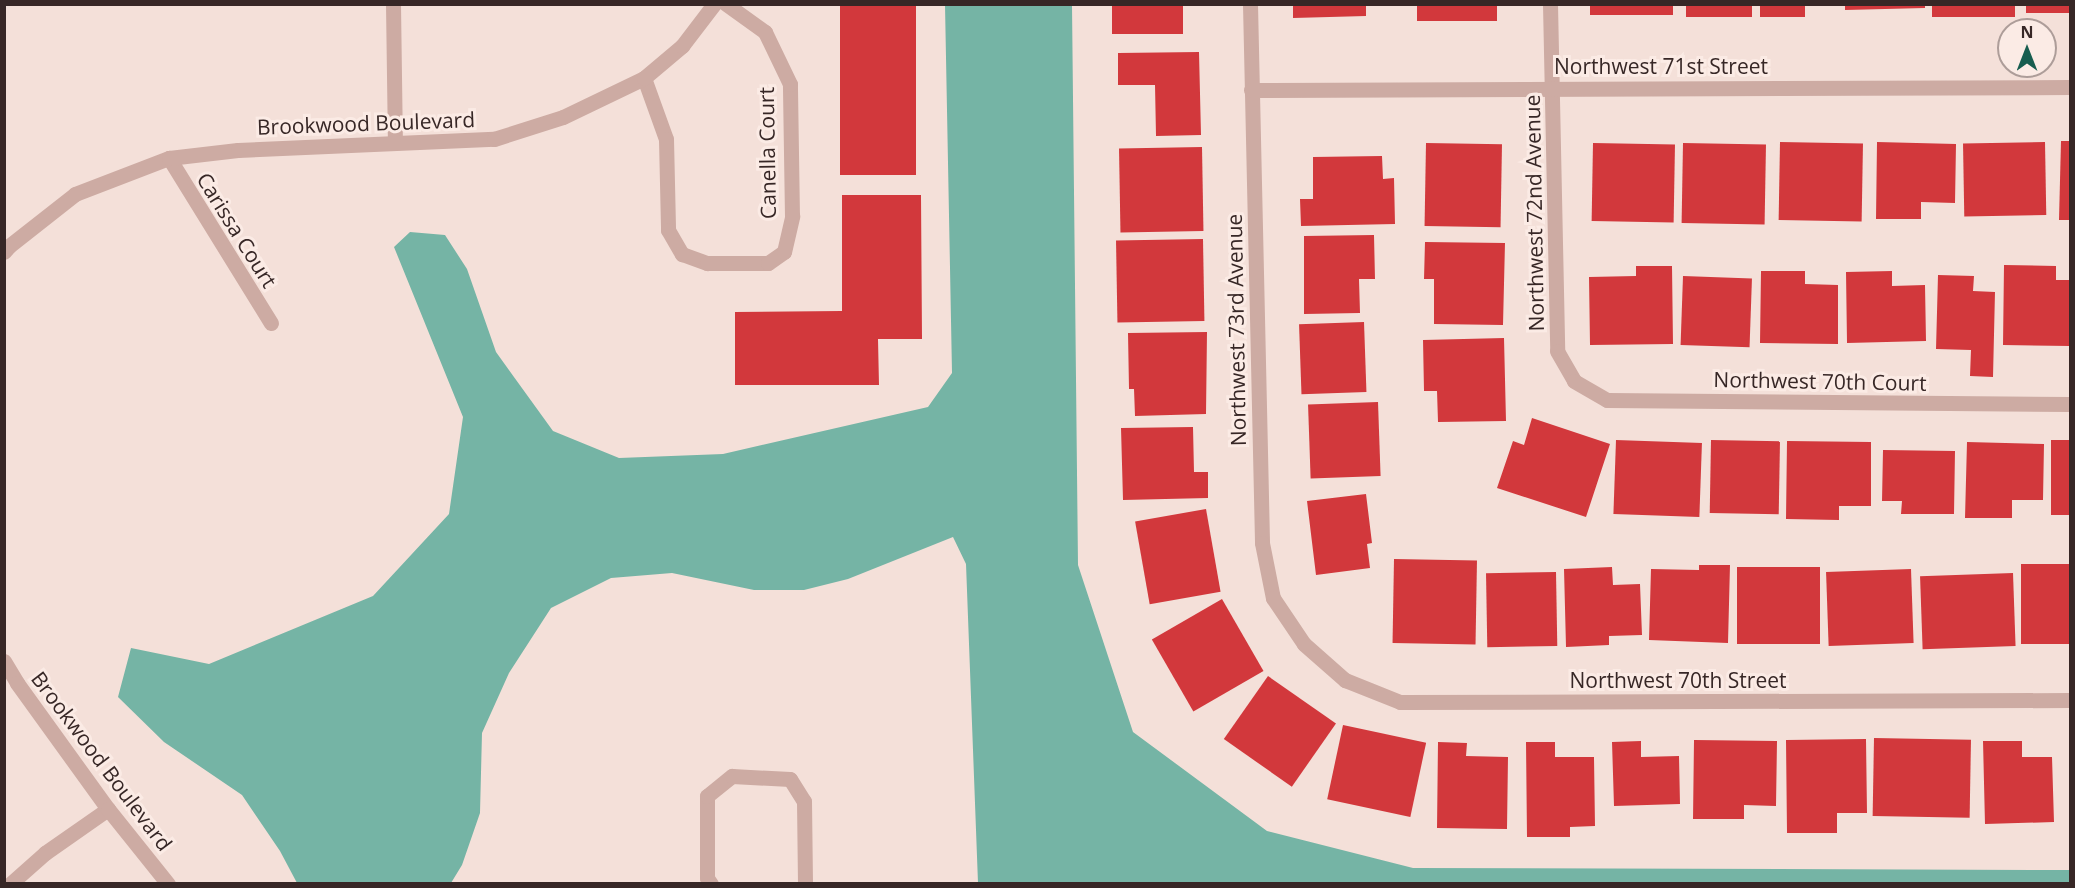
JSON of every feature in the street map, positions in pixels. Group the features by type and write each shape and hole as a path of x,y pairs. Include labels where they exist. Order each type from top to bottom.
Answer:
{"street":[{"path":"393,4 395,142"},
{"name":"Brookwood Boulevard","path":"4,252 75,194 169,158 238,150 495,139 563,117 644,78 682,46 714,4"},
{"name":"Canella Court","path":"644,78 666,139 668,230 682,254 707,263 768,263 784,252 792,216 790,84 765,32 726,4"},
{"name":"Northwest 73rd Avenue","path":"1250,4 1262,543 1273,598 1304,644"},
{"name":"Northwest 72nd Avenue","path":"1550,4 1557,351 1574,381"},
{"name":"Northwest 71st Street","path":"1251,90 1552,87 2070,87"},
{"name":"Carissa Court","path":"169,158 271,323"},
{"name":"Northwest 70th Court","path":"1574,381 1607,400 2070,404"},
{"name":"Northwest 70th Street","path":"1304,644 1345,680 1400,702 2070,699"},
{"name":"Brookwood Boulevard","path":"4,661 17,683 108,809 168,884"},
{"path":"711,884 707,878 707,796 732,776 790,779 804,801 805,884"},
{"path":"10,884 45,853 108,809"}],"water":[{"path":"945,5 1072,5 1078,565 1133,732 1267,831 1413,868 2070,870 2070,883 978,883 966,564 953,537 848,579 804,590 754,590 672,573 611,578 551,608 509,673 482,733 480,813 462,865 451,883 297,883 280,851 242,795 164,742 118,697 131,648 209,664 373,596 449,514 463,417 394,247 410,232 445,235 467,269 496,352 553,431 619,458 723,454 928,407 952,373"}],"building":[{"path":"840,4 916,4 916,175 840,175"},
{"path":"1112,4 1183,4 1183,34 1112,34"},
{"path":"1293,4 1366,4 1366,16 1293,18"},
{"path":"1417,4 1497,4 1497,21 1417,21"},
{"path":"1590,4 1673,4 1673,15 1590,15"},
{"path":"1686,4 1752,4 1752,17 1686,17"},
{"path":"1760,4 1805,4 1805,17 1760,17"},
{"path":"1845,4 1925,4 1925,8 1845,10"},
{"path":"1932,4 2015,4 2015,17 1932,17"},
{"path":"2026,4 2070,4 2070,13 2026,13"},
{"path":"1199,52 1201,135 1156,136 1155,85 1118,85 1118,53"},
{"path":"2061,141 2070,141 2070,220 2059,220"},
{"path":"1780,142 1863,143 1862,221 1779,220"},
{"path":"1877,142 1956,144 1955,203 1921,202 1921,219 1876,219"},
{"path":"2045,142 2046,215 1964,216 1963,143"},
{"path":"1426,143 1502,144 1501,227 1425,226"},
{"path":"1593,143 1675,144 1674,222 1592,221"},
{"path":"1683,143 1766,144 1765,224 1682,223"},
{"path":"1202,147 1203,231 1120,232 1119,148"},
{"path":"1382,156 1383,179 1394,178 1395,224 1301,226 1300,199 1313,199 1313,157"},
{"path":"842,195 921,195 922,339 878,339 879,385 735,385 735,312 842,311"},
{"path":"1374,235 1375,279 1359,279 1360,313 1304,314 1304,236"},
{"path":"1203,239 1204,321 1117,323 1116,241"},
{"path":"1425,242 1505,243 1503,325 1434,324 1434,279 1424,279"},
{"path":"2004,265 2056,266 2056,280 2070,280 2070,346 2003,345"},
{"path":"1636,266 1672,266 1673,344 1590,345 1589,277 1636,276"},
{"path":"1761,271 1805,271 1805,284 1838,285 1838,344 1760,343"},
{"path":"1892,271 1892,286 1925,285 1926,341 1847,343 1846,272"},
{"path":"1938,275 1974,276 1973,291 1995,292 1993,377 1970,376 1971,350 1936,349"},
{"path":"1683,276 1752,278 1750,347 1681,345"},
{"path":"1364,322 1366,392 1301,394 1299,324"},
{"path":"1207,332 1206,414 1135,416 1134,389 1129,389 1128,333"},
{"path":"1504,338 1506,421 1438,422 1437,391 1424,391 1423,340"},
{"path":"1378,402 1381,476 1311,478 1308,404"},
{"path":"1532,418 1610,444 1586,517 1497,488 1513,441 1524,445"},
{"path":"1193,427 1194,472 1208,472 1208,498 1123,500 1121,428"},
{"path":"1616,440 1702,443 1699,517 1613,514"},
{"path":"1711,440 1780,441 1779,514 1710,513"},
{"path":"2051,440 2070,440 2070,515 2051,515"},
{"path":"1787,441 1871,442 1871,506 1839,506 1839,520 1786,519"},
{"path":"1967,442 2044,444 2043,500 2012,500 2012,518 1965,518"},
{"path":"1883,450 1955,451 1954,514 1901,514 1902,501 1882,501"},
{"path":"1366,494 1372,543 1367,544 1370,568 1316,575 1307,501"},
{"path":"1206,509 1221,592 1150,604 1135,522"},
{"path":"1394,559 1477,560 1476,644 1393,643"},
{"path":"2021,564 2070,564 2070,644 2021,644"},
{"path":"1699,565 1730,565 1728,643 1649,640 1651,569 1699,570"},
{"path":"1612,567 1613,585 1640,584 1642,635 1609,636 1609,645 1566,647 1564,569"},
{"path":"1737,567 1820,567 1820,644 1737,644"},
{"path":"1911,569 1914,643 1829,646 1826,572"},
{"path":"1556,572 1557,646 1487,647 1486,573"},
{"path":"2013,573 2016,646 1923,649 1920,576"},
{"path":"1222,599 1264,671 1193,711 1152,640"},
{"path":"1268,676 1336,724 1292,787 1224,739"},
{"path":"1343,725 1426,743 1410,817 1327,799"},
{"path":"1874,738 1971,740 1970,818 1873,816"},
{"path":"1866,739 1867,813 1837,813 1837,833 1787,833 1786,740"},
{"path":"1694,740 1777,741 1776,806 1744,805 1744,819 1693,819"},
{"path":"1641,741 1641,757 1679,756 1680,804 1614,806 1612,742"},
{"path":"1983,741 2022,741 2022,757 2052,757 2054,822 1985,824"},
{"path":"1438,742 1467,743 1466,756 1508,757 1507,829 1437,828"},
{"path":"1526,742 1555,742 1555,757 1594,757 1595,826 1570,827 1570,837 1527,837"}]}
